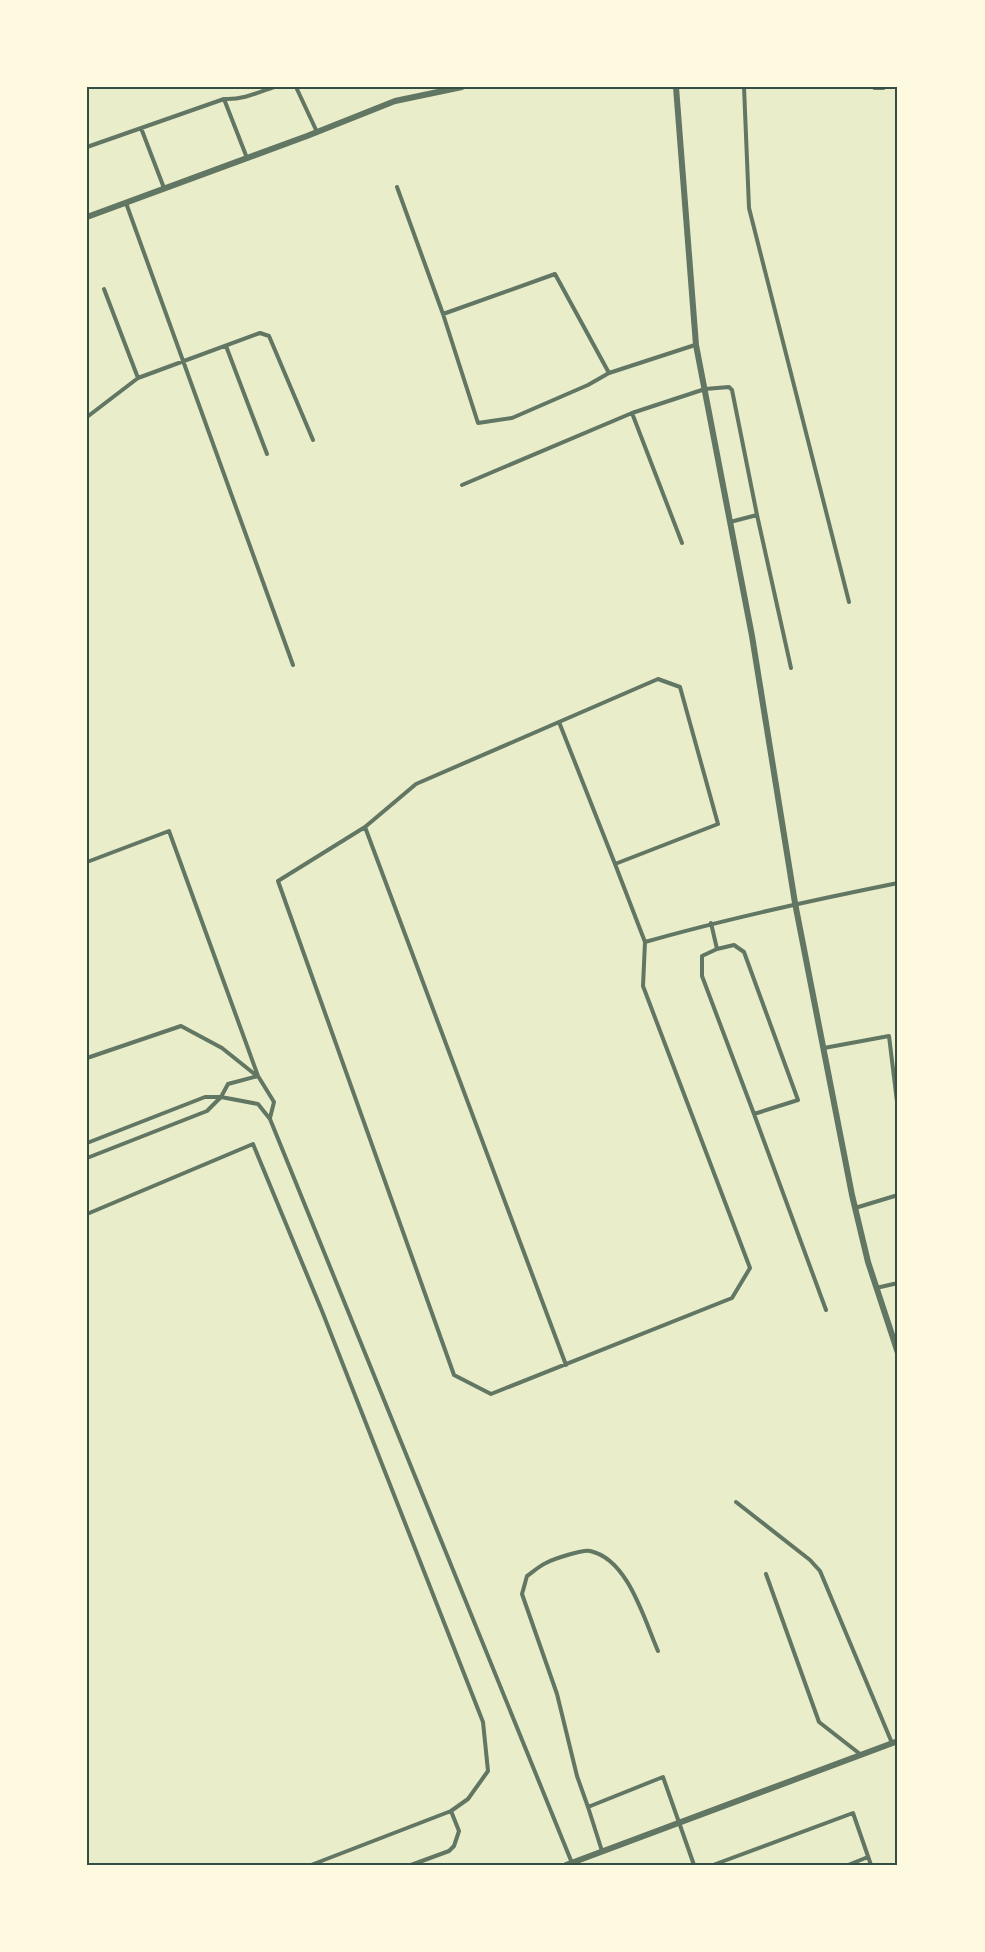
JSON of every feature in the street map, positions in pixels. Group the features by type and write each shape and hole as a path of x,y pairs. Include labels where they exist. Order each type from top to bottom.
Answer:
{"street":[{"path":"87,217 395,101 462,87"},
{"path":"676,87 696,345 752,636 795,903 855,1209 876,1288 898,1353"},
{"path":"875,87 883,87"},
{"path":"569,1864 895,1742"}],"lane":[{"path":"87,147 224,99 246,97 274,87"},
{"path":"296,87 317,132"},
{"path":"744,87 749,208 849,602"},
{"path":"224,99 247,158"},
{"path":"141,128 164,189"},
{"path":"397,187 443,314 478,423 512,418 588,385 609,373 696,345"},
{"path":"126,203 293,665"},
{"path":"443,314 555,274 609,373"},
{"path":"105,289 138,378"},
{"path":"87,417 138,378 260,333 269,336 313,440"},
{"path":"226,346 267,453"},
{"path":"462,485 632,412 705,389 729,387 732,390 791,668"},
{"path":"632,412 682,543"},
{"path":"730,522 757,515"},
{"path":"559,722 645,942 643,986 750,1268 732,1298 491,1394 454,1375 278,881 365,827 416,784 658,679 680,687 718,824 615,864"},
{"path":"365,827 566,1365"},
{"path":"87,862 169,831 258,1076 274,1102 270,1119"},
{"path":"645,942 795,903 898,883"},
{"path":"711,923 717,950"},
{"path":"754,1114 798,1100 744,952 734,945 702,956 702,976 826,1310"},
{"path":"87,1058 181,1026 222,1048 258,1076"},
{"path":"823,1048 889,1036 898,1110"},
{"path":"87,1158 207,1111 221,1097 228,1084 258,1076"},
{"path":"87,1143 205,1097 221,1097 258,1104 270,1119 569,1864"},
{"path":"87,1214 253,1144 322,1311 483,1722 488,1771 468,1799 451,1811 311,1865"},
{"path":"855,1209 898,1195"},
{"path":"876,1288 898,1282"},
{"path":"736,1502 810,1560 820,1571 895,1742"},
{"path":"602,1852 577,1776 557,1694 522,1594 527,1576 546,1563 588,1550 606,1557 621,1571 658,1651"},
{"path":"766,1574 819,1722 860,1754"},
{"path":"588,1807 663,1777 694,1865"},
{"path":"411,1865 448,1851 454,1846 459,1831 451,1811"},
{"path":"714,1865 854,1813 871,1865"},
{"path":"848,1865 868,1857"}]}
